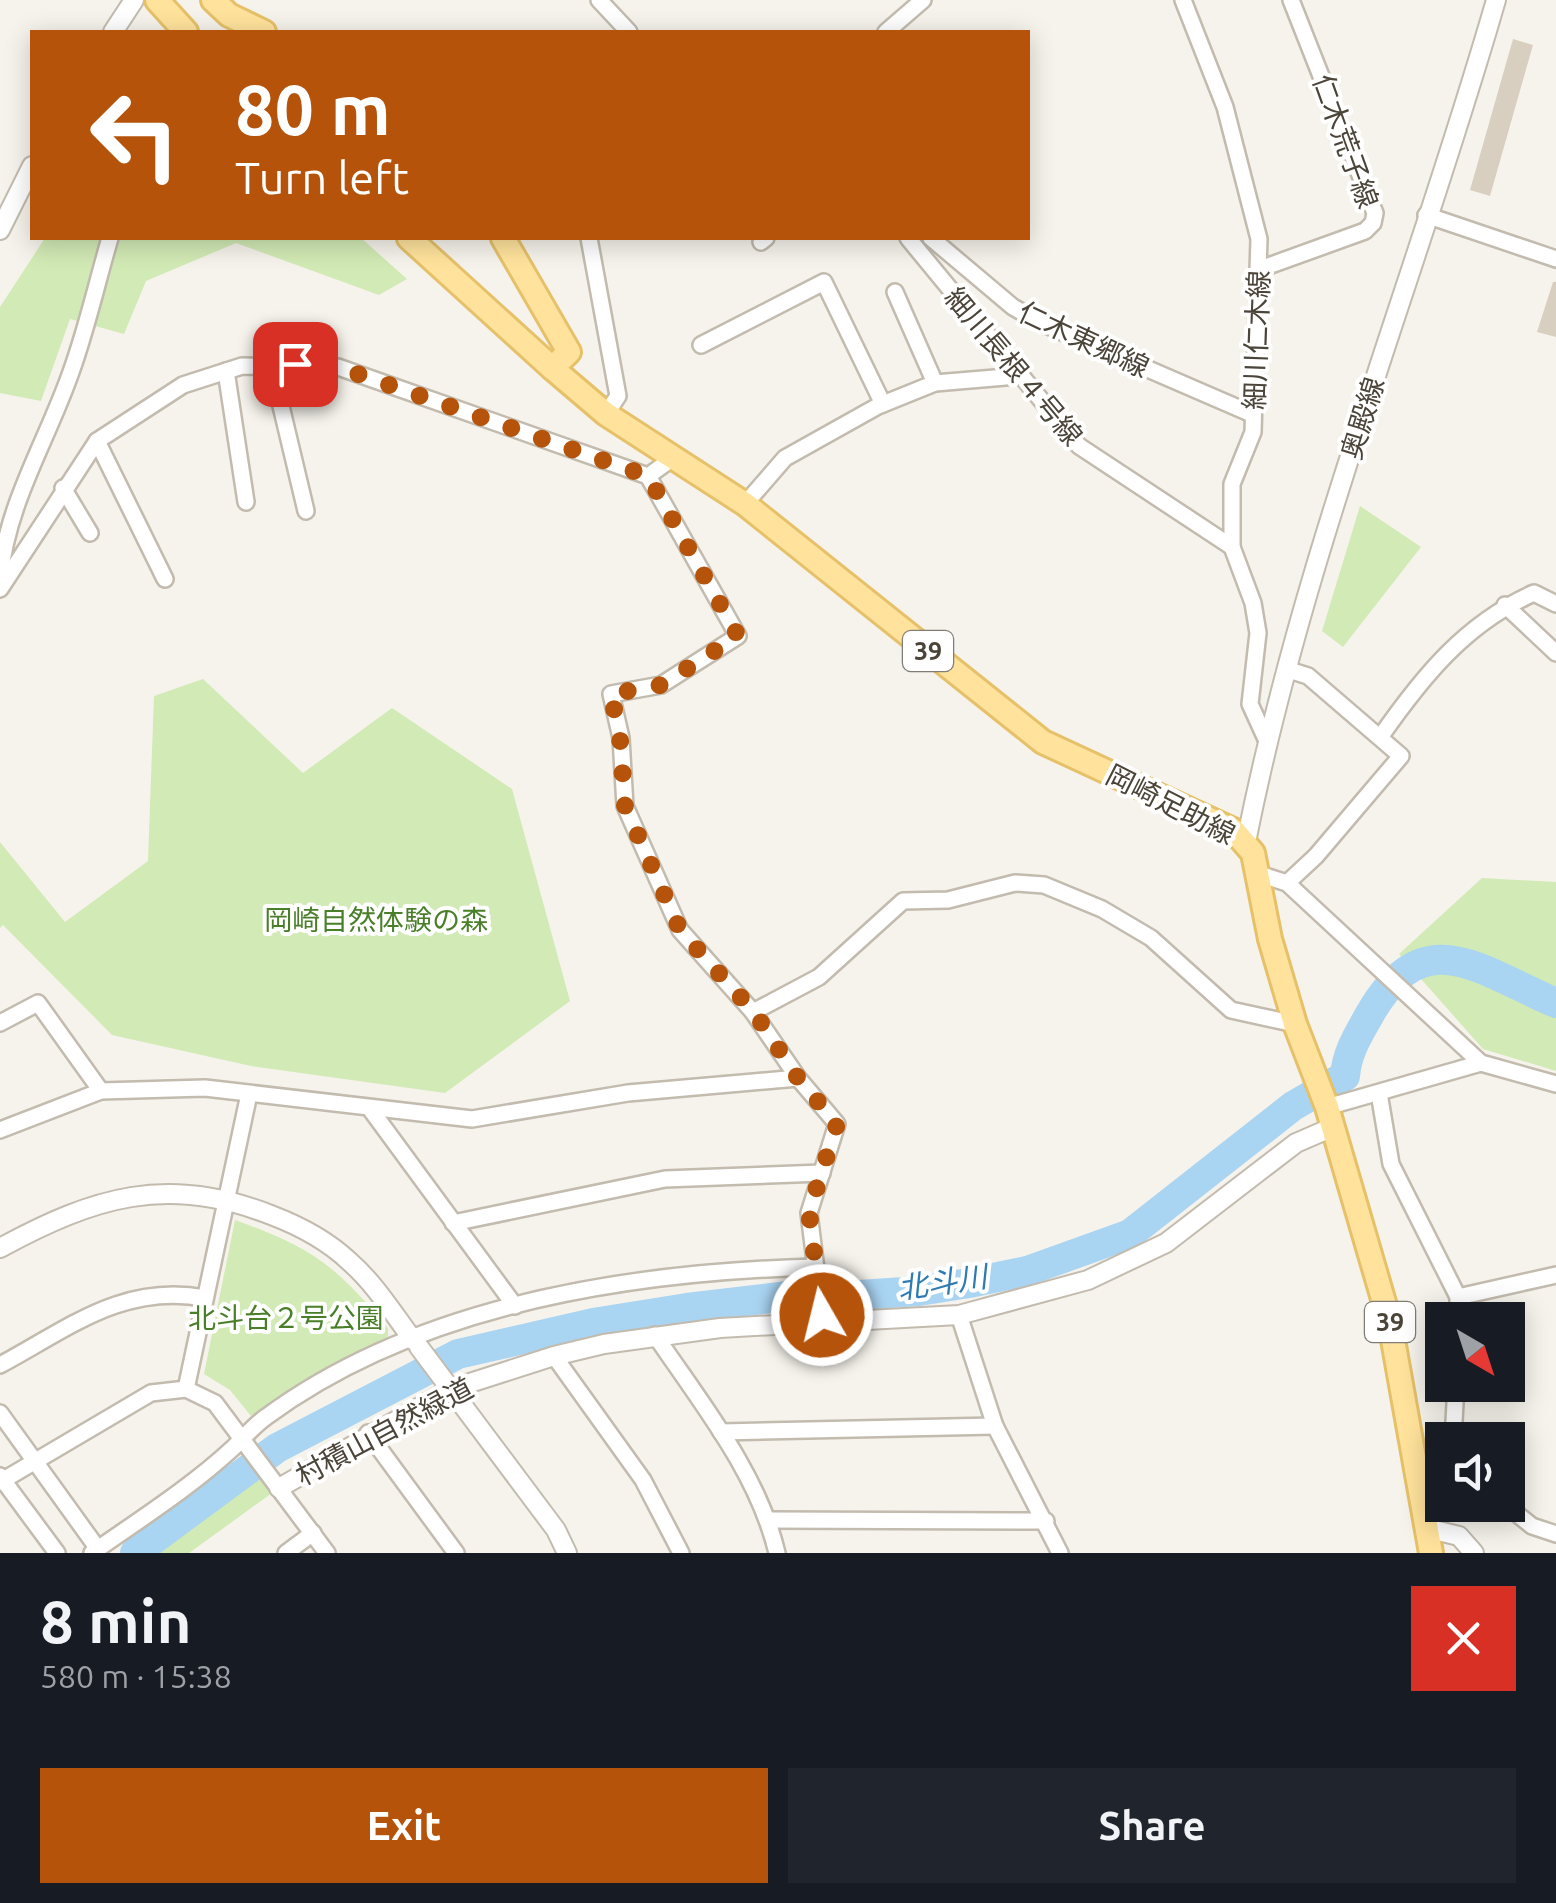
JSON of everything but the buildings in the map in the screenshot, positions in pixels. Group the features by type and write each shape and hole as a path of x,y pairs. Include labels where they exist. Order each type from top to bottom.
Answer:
{"main road":[{"path":"158,0 184,30"},
{"path":"213,0 228,15 260,30"},
{"name":"岡崎足助線","path":"410,240 606,414 745,504 1043,742 1233,830 1246,842 1295,1024 1325,1104 1390,1324 1431,1553"},
{"path":"505,240 569,352 552,368"}],"street":[{"path":"114,30 134,0"},
{"path":"599,0 627,30"},
{"path":"888,30 923,0"},
{"name":"細川仁木線","path":"1183,0 1236,144 1259,239 1252,432 1232,484 1232,547 1253,603 1258,634 1250,704 1266,740"},
{"name":"仁木荒子線","path":"1260,269 1365,231 1374,224 1375,213 1292,0"},
{"name":"奥殿線","path":"1246,842 1266,740 1290,670 1338,493 1496,0"},
{"path":"0,230 30,170"},
{"path":"1426,215 1556,260"},
{"path":"0,577 2,550 22,484 72,370 109,240"},
{"path":"589,240 618,396 606,414"},
{"name":"細川長根４号線","path":"910,240 1089,456 1232,547"},
{"name":"仁木東郷線","path":"932,240 1013,307 1037,321 1252,414"},
{"path":"701,345 824,282 883,404"},
{"path":"895,292 935,383"},
{"path":"271,364 306,511"},
{"path":"0,589 97,441 183,385 226,371 271,364 338,367 648,476 738,636 661,685 611,694 620,738 625,806 680,930 754,1012 798,1078 837,1124 809,1212 822,1320"},
{"path":"226,371 246,502"},
{"path":"745,504 786,458 883,404 935,383 1019,376"},
{"path":"97,441 165,578"},
{"path":"648,476 673,458"},
{"path":"64,488 90,533"},
{"path":"1381,736 1419,682 1464,636 1506,606 1534,593 1556,604"},
{"path":"1506,606 1556,653"},
{"path":"1287,882 1316,856 1398,760 1399,753 1308,676 1290,670"},
{"path":"1256,873 1287,882 1481,1063 1556,1084"},
{"path":"754,1012 819,976 903,901 948,900 1015,883 1044,885 1102,909 1152,938 1230,1010 1295,1024"},
{"path":"0,1023 38,1002 101,1091"},
{"path":"1325,1104 1379,1093 1481,1063"},
{"path":"0,1130 101,1091 178,1087 472,1119 628,1094 798,1078"},
{"path":"1379,1093 1390,1164 1458,1302"},
{"path":"186,1389 249,1094"},
{"name":"村積山自然緑道","path":"276,1484 447,1385 554,1356 655,1335 720,1328 959,1315 1088,1280 1166,1243 1296,1143 1325,1104"},
{"path":"371,1110 514,1306"},
{"path":"453,1223 664,1179 822,1174"},
{"path":"0,1248 50,1221 116,1198 170,1192 228,1198 298,1227 335,1249 373,1286 556,1530 567,1553"},
{"path":"0,1413 95,1551 245,1443 311,1389 396,1343 416,1344 514,1306 632,1279 708,1270 816,1274"},
{"path":"1458,1296 1556,1275"},
{"path":"0,1366 126,1299 160,1292 205,1298"},
{"path":"959,1315 995,1426 1060,1553"},
{"path":"655,1335 721,1432 769,1520 777,1553"},
{"path":"554,1356 643,1480 682,1553"},
{"path":"56,1553 1,1480 151,1393 186,1389 215,1403 327,1553"},
{"path":"721,1432 995,1426"},
{"path":"368,1433 456,1553"},
{"path":"769,1520 1046,1521"},
{"path":"1525,1520 1556,1534"},
{"path":"1426,1528 1459,1536 1474,1553"},
{"path":"286,1553 312,1533"}],"green space":[{"path":"44,240 363,240 407,279 379,295 236,243 146,281 124,334 70,319 41,401 0,393 0,307"},
{"path":"1360,506 1421,547 1343,647 1322,631"},
{"name":"岡崎自然体験の森","path":"203,679 303,773 392,708 512,789 570,1001 445,1093 251,1066 112,1035 3,925 0,928 0,842 65,922 148,861 154,696"},
{"path":"1482,878 1556,882 1556,1071 1483,1049 1399,954"},
{"name":"北斗台２号公園","path":"235,1220 284,1240 321,1261 353,1288 388,1328 388,1337 251,1416 230,1390 204,1374"},
{"path":"262,1466 279,1488 189,1553 143,1553"}],"waterway":[{"name":"北斗川","path":"135,1553 277,1448 458,1354 593,1323 687,1308 796,1295 829,1297 919,1291 969,1283 1027,1271 1130,1234 1293,1106 1345,1076 1351,1051 1371,1012 1391,984 1412,967 1433,960 1455,961 1556,1003"}],"route":[{"path":"295,364 338,367 648,476 738,636 661,685 611,694 628,817 680,930 754,1012 798,1078 837,1124 809,1212 822,1315"}]}
